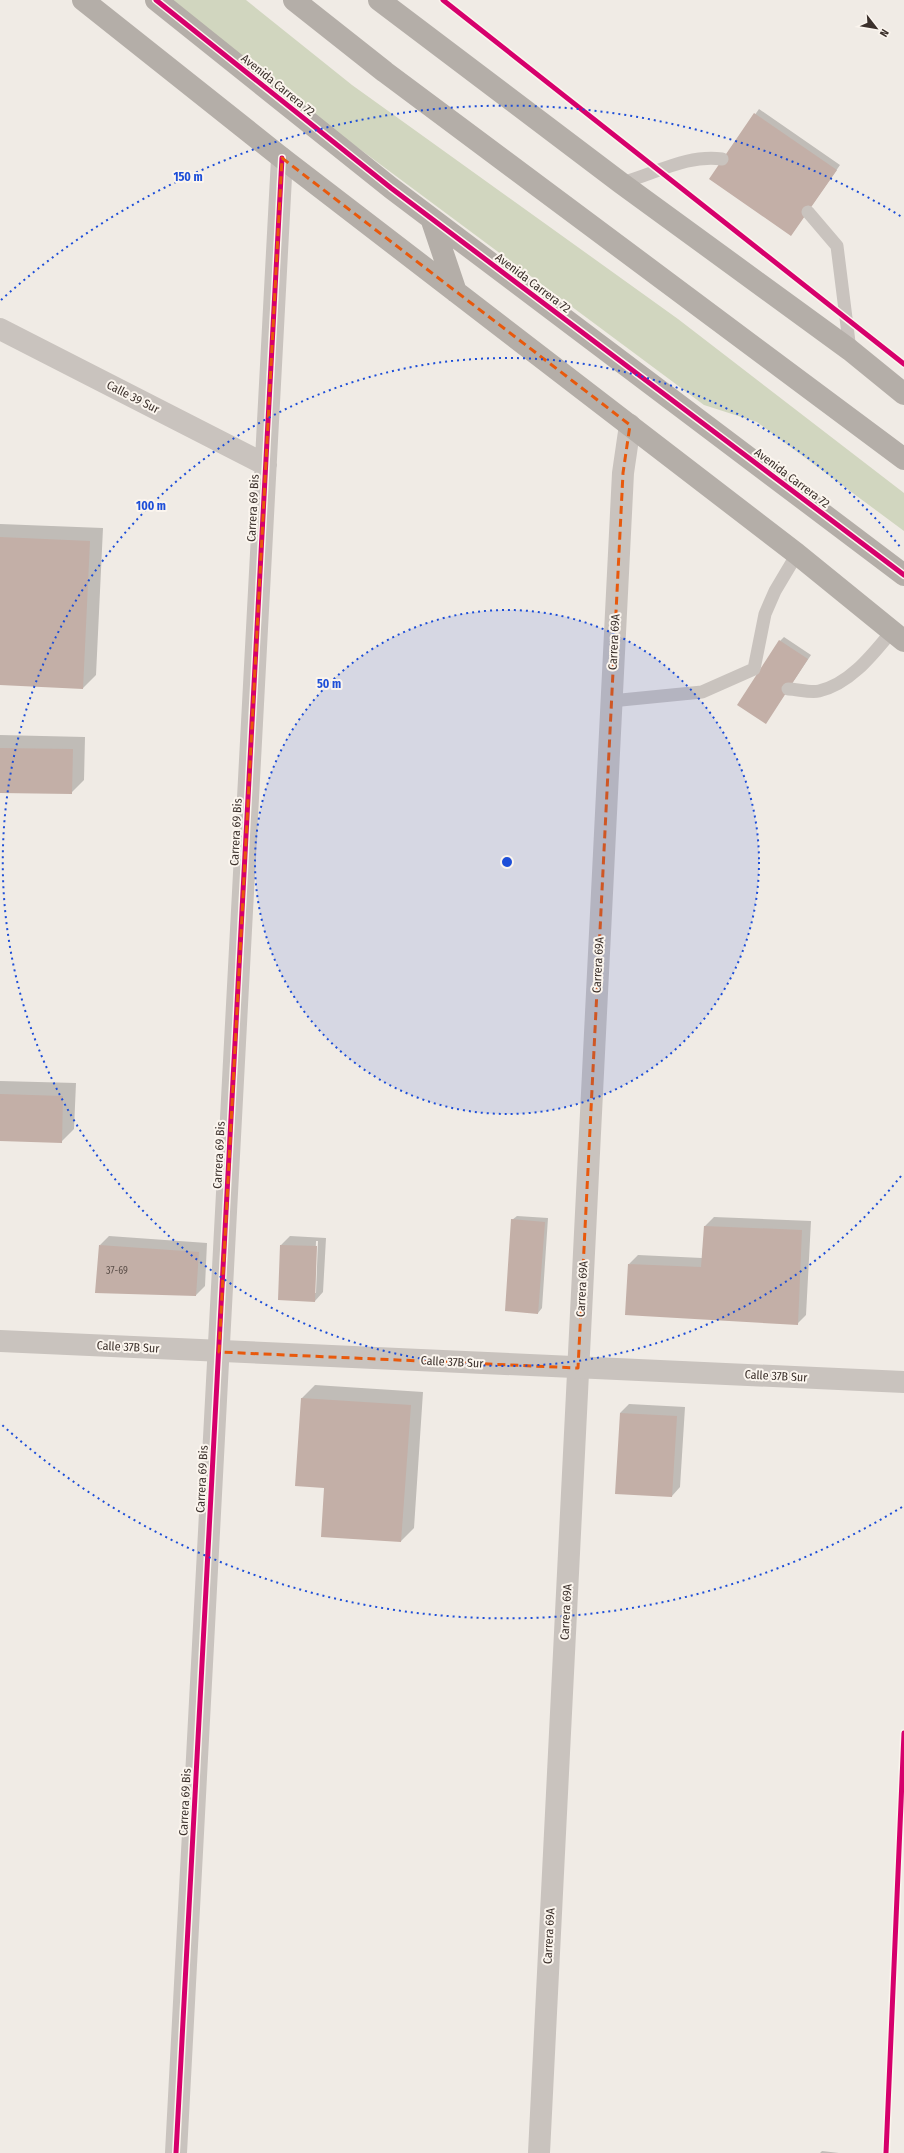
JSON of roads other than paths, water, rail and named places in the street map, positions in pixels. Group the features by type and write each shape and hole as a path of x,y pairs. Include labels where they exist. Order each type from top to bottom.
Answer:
{"highway":[{"path":"83,0 282,158 797,554 898,636"},
{"name":"Avenida Carrera 72","path":"156,0 431,218 904,575"},
{"path":"294,0 385,72 904,459"},
{"path":"378,0 621,183 850,350 904,394"},
{"path":"431,218 456,292"}],"street":[{"name":"Carrera 69 Bis","path":"176,2153 282,158"},
{"name":"Calle 39 Sur","path":"0,329 266,465"},
{"name":"Carrera 69A","path":"538,2153 623,473 630,425"},
{"name":"Calle 37B Sur","path":"0,1341 904,1382"}],"lane":[{"path":"621,183 642,177 658,168 706,157 722,159"},
{"path":"808,212 837,246 850,350"},
{"path":"611,700 702,692 756,671 765,614 775,591 797,554"},
{"path":"788,689 818,691 841,681 898,636"}]}
